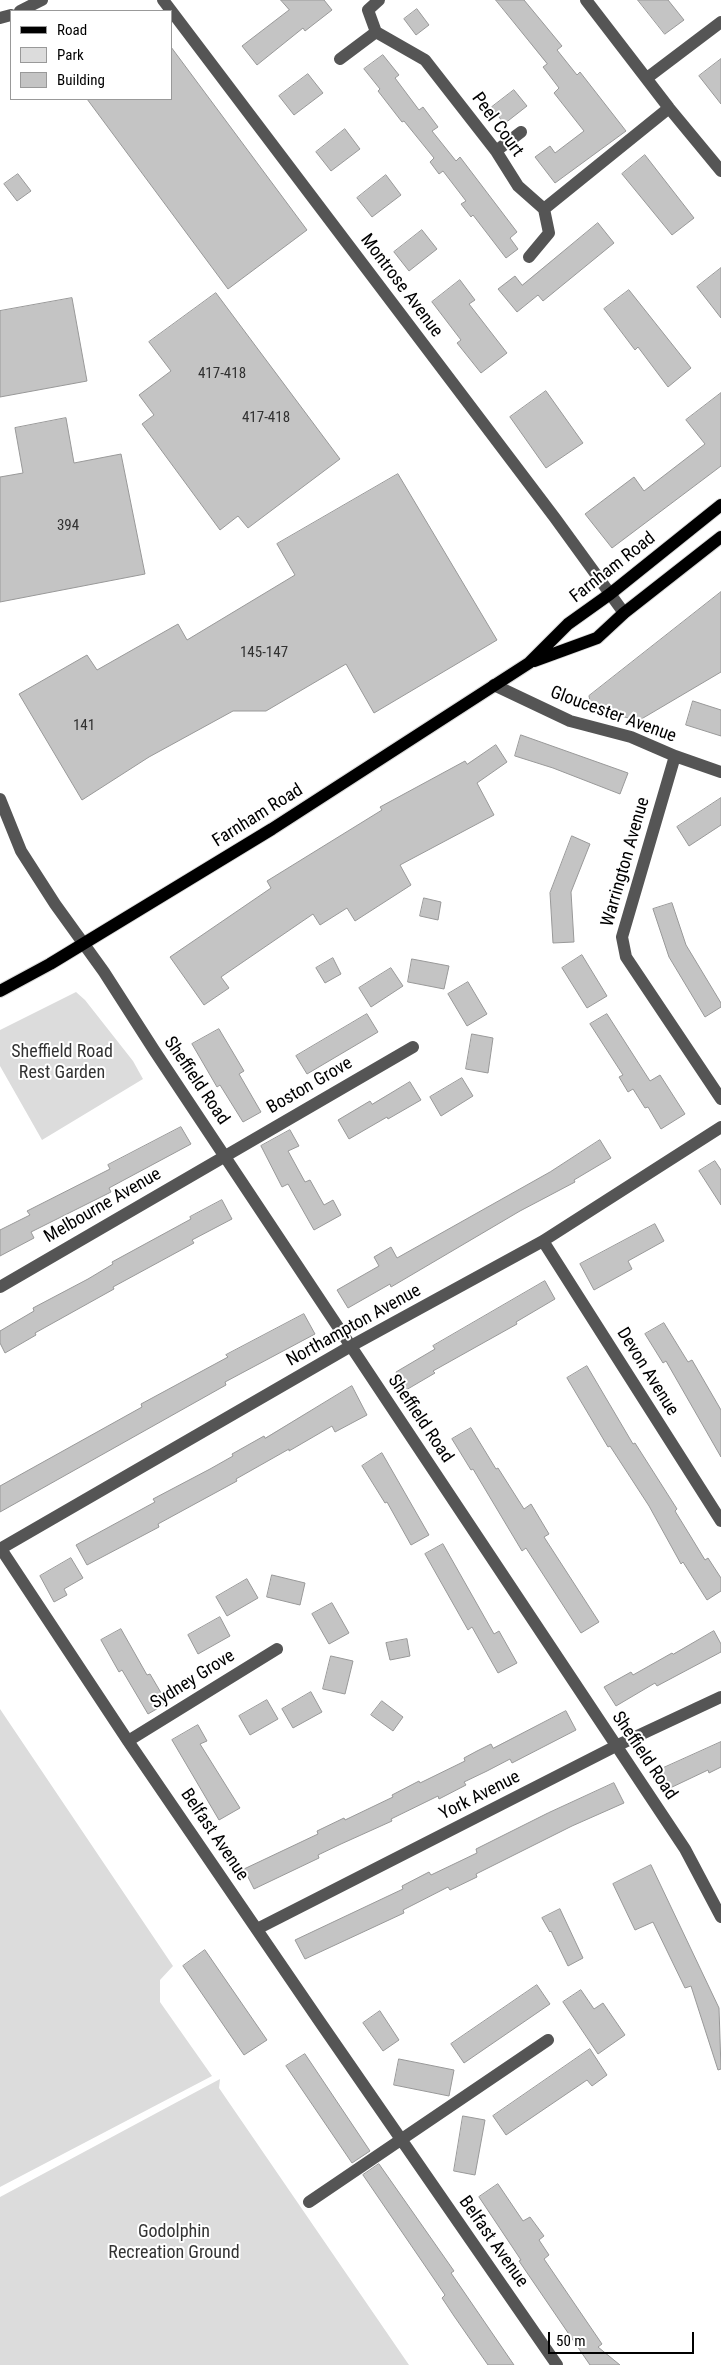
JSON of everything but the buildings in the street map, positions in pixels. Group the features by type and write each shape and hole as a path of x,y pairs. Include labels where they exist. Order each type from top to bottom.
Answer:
{"main road":[{"name":"Farnham Road","path":"0,991 84,943 272,829 529,663 568,624 610,594 721,505"},
{"name":"Farnham Road","path":"529,663 596,638 624,613 721,537"}],"street":[{"path":"19,9 42,0"},
{"name":"Montrose Avenue","path":"164,0 172,10"},
{"path":"340,59 376,32 368,10 379,0"},
{"path":"586,0 648,78 669,108 721,171"},
{"name":"Montrose Avenue","path":"172,11 624,613"},
{"path":"648,78 721,22"},
{"name":"Peel Court","path":"376,32 425,60 496,151 518,186 544,209"},
{"path":"529,257 549,233 544,209 669,108"},
{"path":"496,151 521,132"},
{"name":"Gloucester Avenue","path":"494,686 570,721 631,738 674,756 721,772"},
{"name":"Warrington Avenue","path":"674,756 622,937 626,957 721,1099"},
{"name":"Sheffield Road","path":"0,800 21,850 685,1849 721,1917"},
{"name":"Boston Grove","path":"225,1155 413,1047"},
{"name":"Northampton Avenue","path":"0,1549 351,1346 543,1241 721,1127"},
{"name":"Melbourne Avenue","path":"0,1287 225,1155"},
{"name":"Devon Avenue","path":"543,1241 721,1521"},
{"name":"Belfast Avenue","path":"0,1549 128,1741 557,2365"},
{"name":"Sydney Grove","path":"128,1741 277,1649"},
{"name":"York Avenue","path":"257,1929 616,1746 721,1697"},
{"path":"308,2202 548,2040"}],"green space":[{"name":"Sheffield Road Rest Garden","path":"76,992 85,1000 133,1061 143,1079 42,1140 0,1066 0,1030"},
{"path":"0,1709 173,1966 160,1980 160,2002 212,2076 0,2187"},
{"name":"Godolphin Recreation Ground","path":"220,2079 219,2088 409,2365 0,2365 0,2197"}]}
